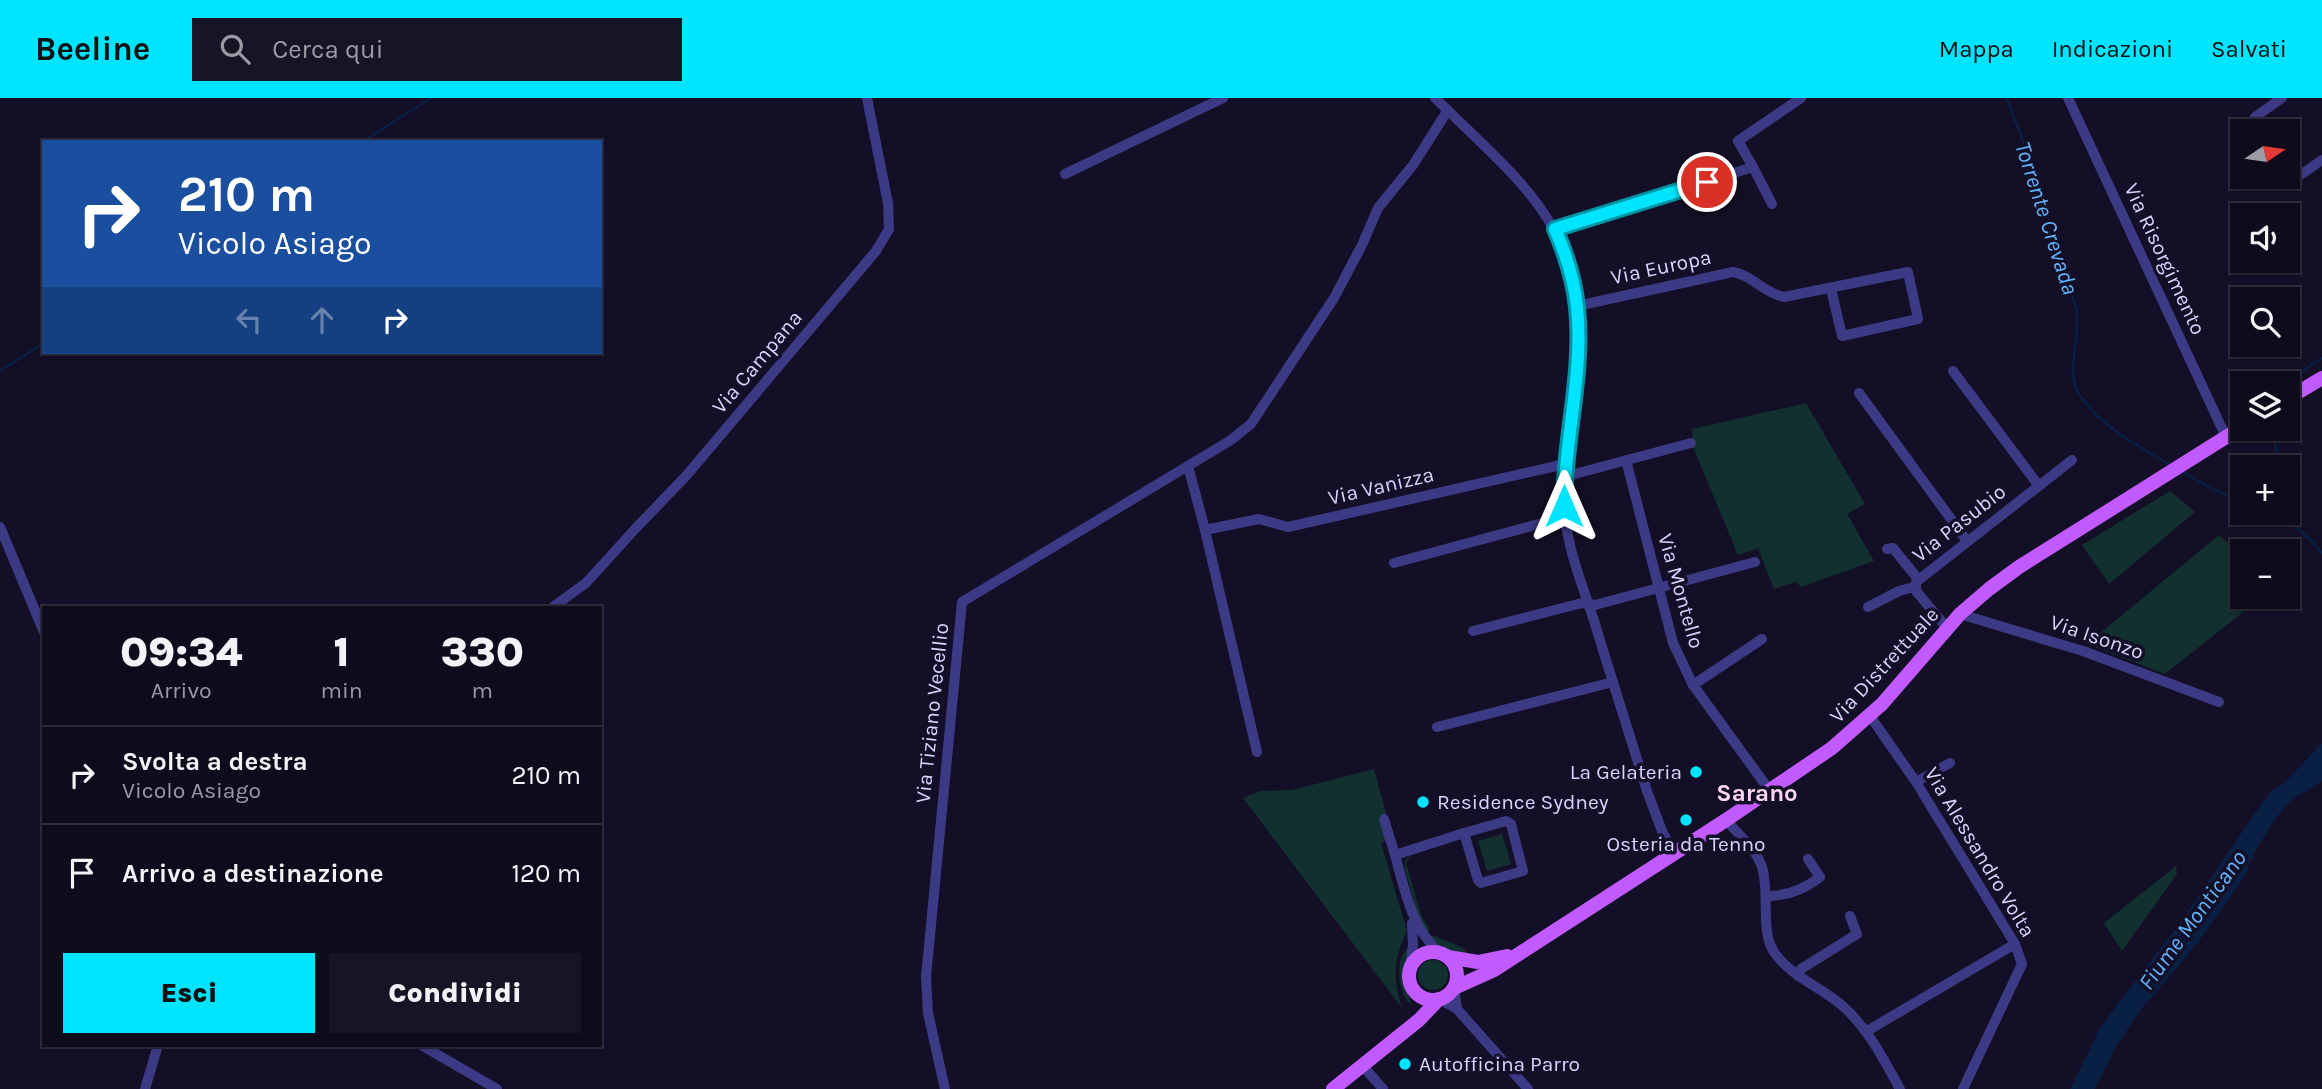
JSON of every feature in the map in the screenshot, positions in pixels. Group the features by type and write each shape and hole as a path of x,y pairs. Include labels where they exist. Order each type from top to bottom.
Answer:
{"main road":[{"path":"2300,392 2322,378"},
{"name":"Via Distrettuale","path":"1454,988 1494,970 1832,748 1870,716 1947,628 1989,589 2019,567 2230,434"},
{"path":"1439,999 1423,998 1416,994 1409,981 1413,961 1424,953 1487,961 1525,950"},
{"path":"1334,1089 1419,1020 1439,999 1450,993 1457,975 1453,962 1443,954"},
{"path":"1397,1036 1412,1016 1416,994"}],"street":[{"name":"Via Campana","path":"554,606 586,583 686,476 876,251 889,229 867,98"},
{"path":"1065,174 1223,98"},
{"path":"1772,204 1738,141 1801,98"},
{"name":"Via Risorgimento","path":"2068,98 2226,437"},
{"path":"2255,117 2282,98"},
{"path":"1442,102 1525,186 1555,229 1570,269 1577,306 1578,344 1565,464 1565,517 1571,549 1647,791 1662,831 1674,853"},
{"name":"Via Tiziano Vecellio","path":"945,1089 928,1013 926,977 962,602 1231,440 1251,424 1334,298 1378,208 1413,165 1442,102"},
{"path":"2300,175 2322,160"},
{"path":"1555,229 1753,167"},
{"name":"Via Europa","path":"1577,306 1733,272 1745,275 1767,291 1784,297 1908,272 1919,319 1842,336 1831,289"},
{"path":"1953,371 2039,486"},
{"path":"1859,393 1968,541"},
{"path":"1571,475 1691,443"},
{"name":"Via Montello","path":"1626,460 1673,643 1693,685 1770,791"},
{"name":"Via Pasubio","path":"1947,628 1916,591 1916,583 2072,460"},
{"name":"Via Vanizza","path":"1205,530 1259,519 1288,527 1565,464"},
{"path":"1188,466 1256,752"},
{"path":"1394,563 1565,517"},
{"path":"0,527 42,627"},
{"path":"1868,607 1916,583 1892,548 1887,549"},
{"path":"1473,631 1582,603 1595,604 1755,562"},
{"name":"Via Isonzo","path":"1961,614 2083,651 2220,702"},
{"path":"1693,685 1762,639"},
{"path":"1437,727 1613,682"},
{"name":"Via Alessandro Volta","path":"1870,716 1916,782 2015,944 2022,964 1963,1089"},
{"path":"1916,782 1950,763"},
{"path":"1384,819 1411,913 1414,936 1410,967"},
{"path":"1726,820 1757,856 1763,869 1770,943 1778,957 1798,975 1838,1002 1867,1031 1900,1089"},
{"path":"1395,855 1464,834 1509,821 1523,871 1481,883 1464,834"},
{"path":"1767,896 1780,896 1809,886 1820,877 1808,859"},
{"path":"1411,913 1423,936 1443,954"},
{"path":"1798,975 1801,969 1857,934 1850,916"},
{"path":"1867,1031 2015,944"},
{"path":"1454,988 1457,1009"},
{"path":"1439,999 1457,1009 1528,1089"},
{"path":"145,1089 157,1047"},
{"path":"424,1047 497,1089"},
{"path":"1362,1065 1383,1089"}],"green space":[{"path":"1806,403 1865,504 1847,514 1874,561 1801,587 1796,582 1774,589 1758,548 1738,555 1693,447 1692,429"},
{"path":"2170,491 2195,512 2109,584 2082,545"},
{"path":"2219,535 2230,545 2230,609 2247,609 2165,674 2087,644"},
{"path":"1374,769 1392,836 1381,843 1407,931 1399,951 1396,969 1402,1008 1243,798 1260,791 1292,790"},
{"path":"1502,834 1511,864 1487,871 1478,841"},
{"path":"1411,855 1406,863 1421,915 1430,930 1426,934 1404,867 1406,859"},
{"path":"2176,866 2177,874 2122,951 2104,923"},
{"path":"1432,935 1464,948 1467,954 1442,947 1429,937"},
{"path":"1410,946 1405,977 1411,1005 1403,992 1399,975 1401,958"},
{"path":"1433,960 1444,964 1448,975 1444,986 1433,990 1422,986 1418,975 1422,964"}],"water":[{"name":"Fiume Monticano","path":"2322,743 2322,781 2296,797 2271,825 2243,879 2196,945 2139,1012 2116,1047 2095,1089 2070,1089 2101,1026 2180,923 2266,797 2286,781"}],"waterway":[{"path":"365,140 431,98"},
{"name":"Torrente Crevada","path":"2007,98 2029,158 2076,308 2073,373 2076,388 2085,402 2111,428 2172,466"},
{"path":"0,371 42,344"},
{"path":"2300,372 2322,358"},
{"path":"2275,441 2276,455"},
{"name":"Torrente Crevada","path":"2181,471 2230,496"},
{"name":"Torrente Crevada","path":"2293,525 2322,553"}],"place":[{"name":"La Gelateria","path":"1696,772"},
{"name":"Residence Sydney","path":"1423,802"},
{"name":"Osteria da Tenno","path":"1686,820"},
{"name":"Autofficina Parro","path":"1405,1064"}],"district":[{"name":"Sarano","path":"1757,793"}],"route":[{"path":"1564,506 1564,477 1578,327 1572,280 1555,229 1707,182"}]}
